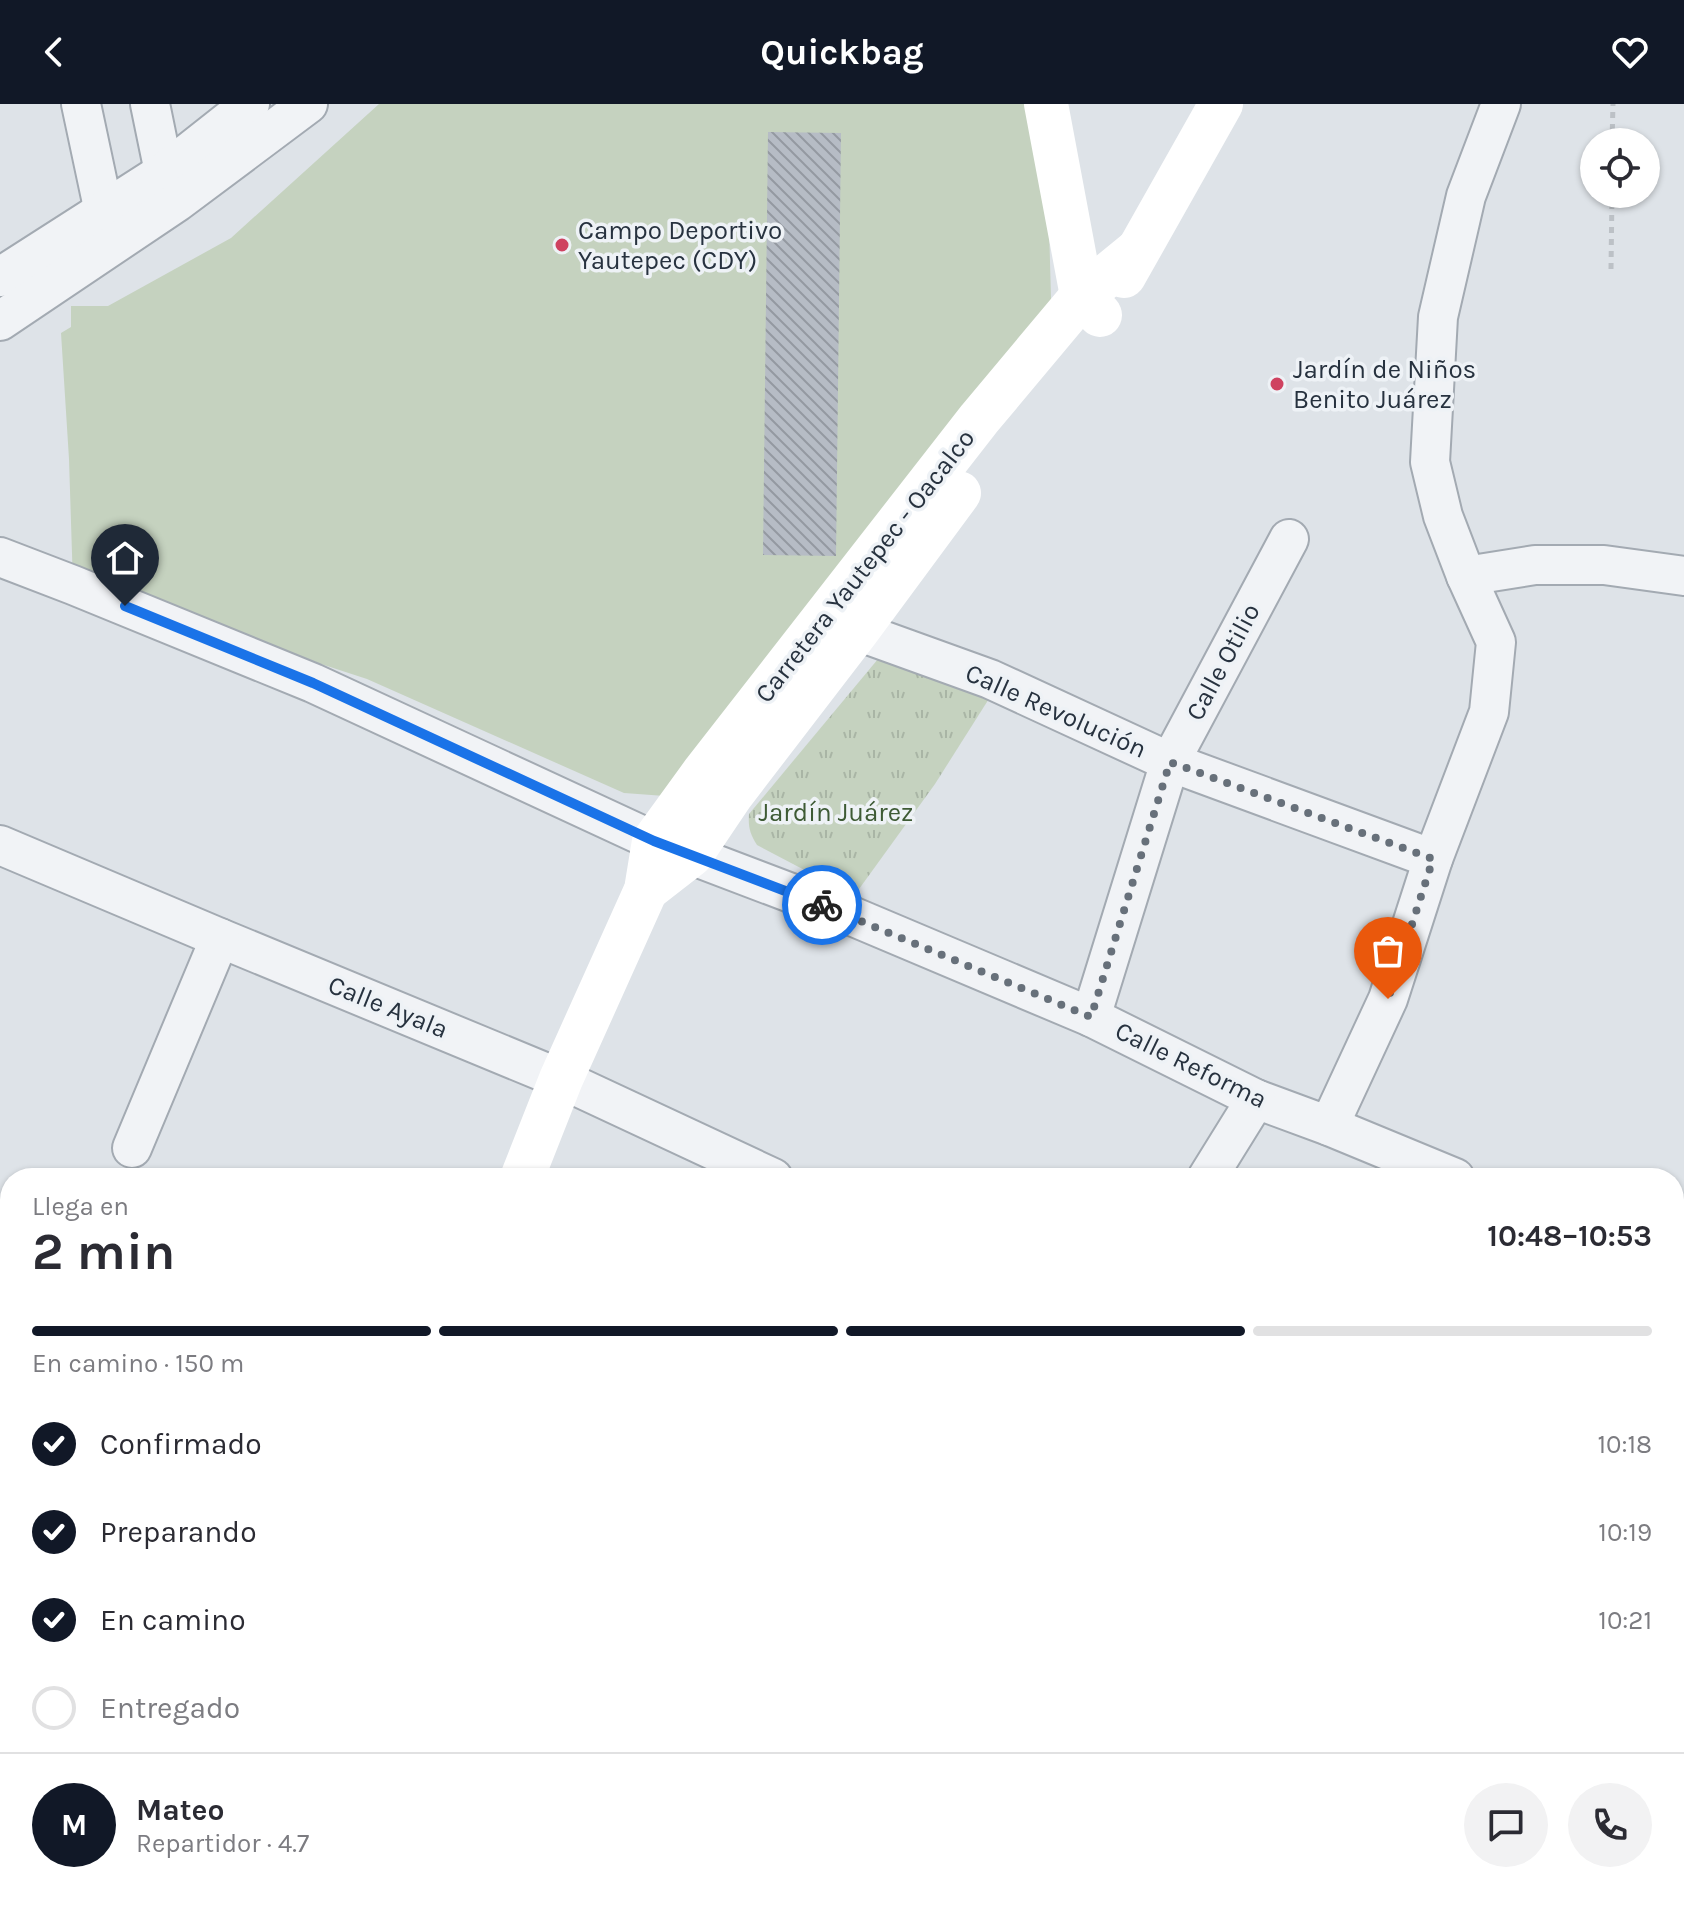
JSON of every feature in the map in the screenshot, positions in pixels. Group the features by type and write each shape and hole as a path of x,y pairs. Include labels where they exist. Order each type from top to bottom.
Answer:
{"main road":[{"path":"1046,104 1092,307"},
{"name":"Carretera Yautepec - Oacalco","path":"672,848 732,794 1025,404 1092,307 1137,251 1221,104"},
{"name":"Carretera Yautepec - Oacalco","path":"672,848 704,772 979,419 1092,307"},
{"path":"526,1168 561,1079 646,890 672,848"}],"street":[{"path":"81,104 109,228"},
{"path":"150,104 171,187"},
{"path":"171,187 250,104"},
{"path":"0,321 109,228 308,104"},
{"path":"1329,1126 1388,999 1433,859 1489,712 1496,642 1443,516 1430,462 1438,317 1466,196 1501,104"},
{"path":"0,277 109,228"},
{"name":"Calle Otilio","path":"1091,1017 1170,762 1289,539"},
{"name":"Calle Reforma","path":"0,557 313,683 672,848 854,917 1091,1017 1256,1099 1431,1168"},
{"path":"1466,576 1535,565 1604,565 1684,576"},
{"name":"Calle Revolución","path":"857,631 990,679 1170,762 1433,859"},
{"name":"Calle Ayala","path":"0,845 561,1079 752,1168"},
{"path":"132,1148 220,938"},
{"path":"1213,1168 1256,1099"}],"path":[{"path":"1612,128 1613,104"},
{"path":"1611,269 1612,208"}],"green space":[{"path":"379,104 1027,104 1049,226 1052,333 665,796 624,793 367,679 153,598 73,585 61,333 71,327 71,306 108,306 231,238"},
{"name":"Jardín Juárez","path":"887,655 992,694 935,784 854,896 757,845 750,830 749,814 878,659"}],"building":[{"path":"768,132 841,133 836,556 763,555"}],"way so far":[{"path":"822,905 1091,1017 1170,762 1433,859 1388,999"}],"place":[{"name":"Campo Deportivo Yautepec (CDY)","path":"562,245"},
{"name":"Jardín de Niños Benito Juárez","path":"1277,384"}],"route":[{"path":"125,606 313,683 654,841 822,905"}]}
